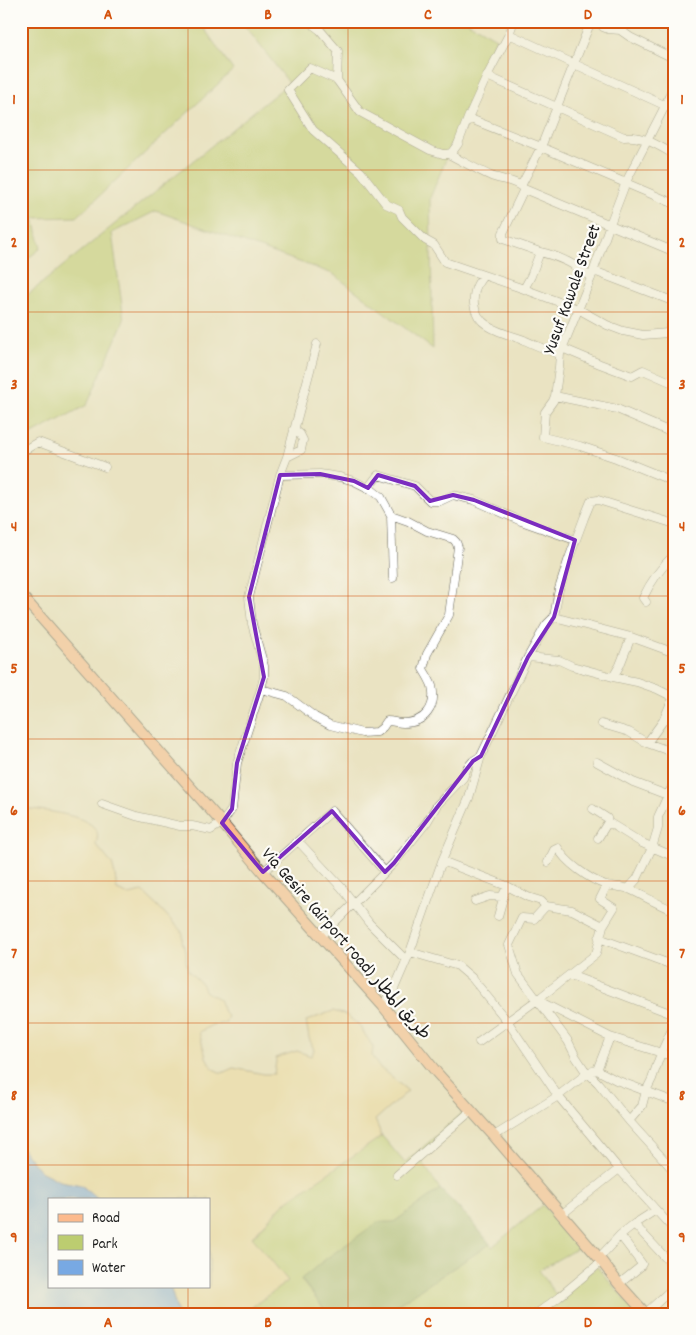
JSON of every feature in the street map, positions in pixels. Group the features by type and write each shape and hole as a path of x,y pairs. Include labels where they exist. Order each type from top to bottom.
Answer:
{"main road":[{"name":"Via Gesire (airport road) طريق المطار","path":"21,595 26,605 222,823 382,1006 431,1066 494,1136 646,1314"}],"street":[{"path":"308,21 320,30 338,51 337,80"},
{"path":"448,154 458,144 487,76 514,21"},
{"path":"600,21 603,27 620,30 630,37 675,59"},
{"path":"589,22 541,147 503,233 503,239 548,254 593,274 675,302"},
{"path":"509,34 675,110"},
{"path":"675,252 504,179 493,177 448,154 430,150 360,112 337,80 310,68 288,90 313,130 361,172 386,204 399,210 402,218 425,240 434,245 445,262 578,309 623,331 643,335 671,335 675,317"},
{"path":"487,76 624,136 647,140 675,155"},
{"name":"Yusuf Kawale Street","path":"675,82 626,182 593,274 561,351 555,396 545,412 543,437 580,446 616,458 675,482"},
{"path":"468,118 626,182 675,204"},
{"path":"524,289 540,252"},
{"path":"483,276 477,283 474,291 474,300 475,309 487,326 502,333 632,376 643,370 675,384"},
{"path":"102,804 136,816 180,826 192,826 211,830 222,823 232,809 237,763 264,677 264,666 252,624 249,597 280,475 317,344"},
{"path":"555,396 617,409 675,434"},
{"path":"286,456 301,450 303,440 294,429"},
{"path":"21,452 38,442 105,468"},
{"path":"280,475 320,474 354,481 381,497 391,515 393,578"},
{"path":"368,488 378,475 415,486 430,501 440,501 453,495 474,500 521,521 575,540"},
{"path":"382,1006 394,989 410,952 442,861 470,798 482,756 528,657 546,625 554,617 559,589 575,540 591,501 621,506 675,524"},
{"path":"261,689 287,696 315,717 330,725 362,734 377,732 387,721 403,723 418,720 428,714 432,706 433,692 430,680 423,669 427,654 449,615 458,547 453,539 427,531 403,518 391,515"},
{"path":"646,602 643,598 648,588 657,574 674,556"},
{"path":"554,617 631,637 675,653"},
{"path":"613,677 631,637"},
{"path":"528,657 559,660 572,666 637,682 657,689 674,698 662,721 647,743"},
{"path":"602,724 629,732 647,743 675,753"},
{"path":"320,937 394,863 427,822 437,805 463,778 467,768 473,761 482,756"},
{"path":"597,762 633,782 671,796"},
{"path":"628,889 637,879 652,848 658,828 658,817 671,796 675,780"},
{"path":"593,809 607,818 608,822 642,843 675,857"},
{"path":"263,872 332,811 385,872"},
{"path":"598,838 608,822"},
{"path":"298,841 354,903 369,923 406,960"},
{"path":"548,862 554,850 558,848 562,855 588,877 607,885 628,889 675,911"},
{"path":"442,861 506,889 541,901 546,906 572,910 603,926"},
{"path":"479,1042 596,954 603,926 614,908 600,899 607,885"},
{"path":"475,901 490,896 502,897 506,889"},
{"path":"498,916 506,889"},
{"path":"546,906 534,919 522,918 510,945 518,974 568,1042 584,1069 675,1102"},
{"path":"599,938 675,966"},
{"path":"410,952 458,966 472,978 508,1022 558,1096 619,1169 675,1231"},
{"path":"570,975 675,1015"},
{"path":"537,1000 610,1037 675,1058"},
{"path":"629,1120 642,1106 661,1053 675,1023"},
{"path":"494,1136 558,1096 593,1071 610,1037"},
{"path":"593,1071 629,1120 675,1172"},
{"path":"397,1175 471,1111"},
{"path":"561,1215 619,1169"},
{"path":"536,1314 559,1297 600,1260 620,1236 634,1224 656,1210"},
{"path":"634,1224 675,1268"},
{"path":"619,1284 642,1264 620,1236"},
{"path":"646,1314 675,1286"}],"highlighted area":[{"path":"320,474 354,481 368,488 378,475 415,486 430,501 453,495 474,500 575,540 554,617 528,657 481,756 473,761 394,863 385,872 332,811 263,872 222,823 232,809 237,763 264,677 249,597 280,475"}],"green space":[{"path":"21,21 199,21 233,70 77,217 34,218 41,248 21,264"},
{"path":"241,21 466,21 496,38 430,198 433,349 333,274 156,211 112,233 124,320 87,405 21,440 21,300 289,83"},
{"path":"462,1113 467,1117 419,1157 440,1189 394,1222 301,1280 328,1314 242,1314 288,1281 252,1238 283,1204 382,1136 405,1163"},
{"path":"440,1189 470,1219 490,1244 383,1314 328,1314 301,1279 378,1222 394,1222"},
{"path":"543,1205 580,1247 539,1270 556,1295 597,1267 638,1314 574,1314 569,1309 555,1314 383,1314 490,1244 492,1247"}],"sand":[{"path":"21,808 62,814 83,820 91,825 96,830 98,837 96,845 112,864 117,890 129,895 143,892 183,933 182,942 186,951 188,971 200,982 206,992 219,999 224,1012 228,1016 225,1023 212,1025 199,1032 206,1057 213,1069 222,1073 233,1068 274,1074 275,1058 297,1051 311,1056 314,1050 309,1038 306,1021 333,1011 346,1015 359,1025 373,1047 372,1056 378,1066 408,1091 375,1120 382,1136 283,1204 252,1237 288,1281 242,1314 178,1314 171,1288 210,1288 210,1198 97,1198 81,1185 60,1181 40,1171 21,1147"}],"water":[{"path":"21,1147 40,1171 60,1181 81,1185 97,1198 48,1198 48,1288 171,1288 178,1314 21,1314"}]}
